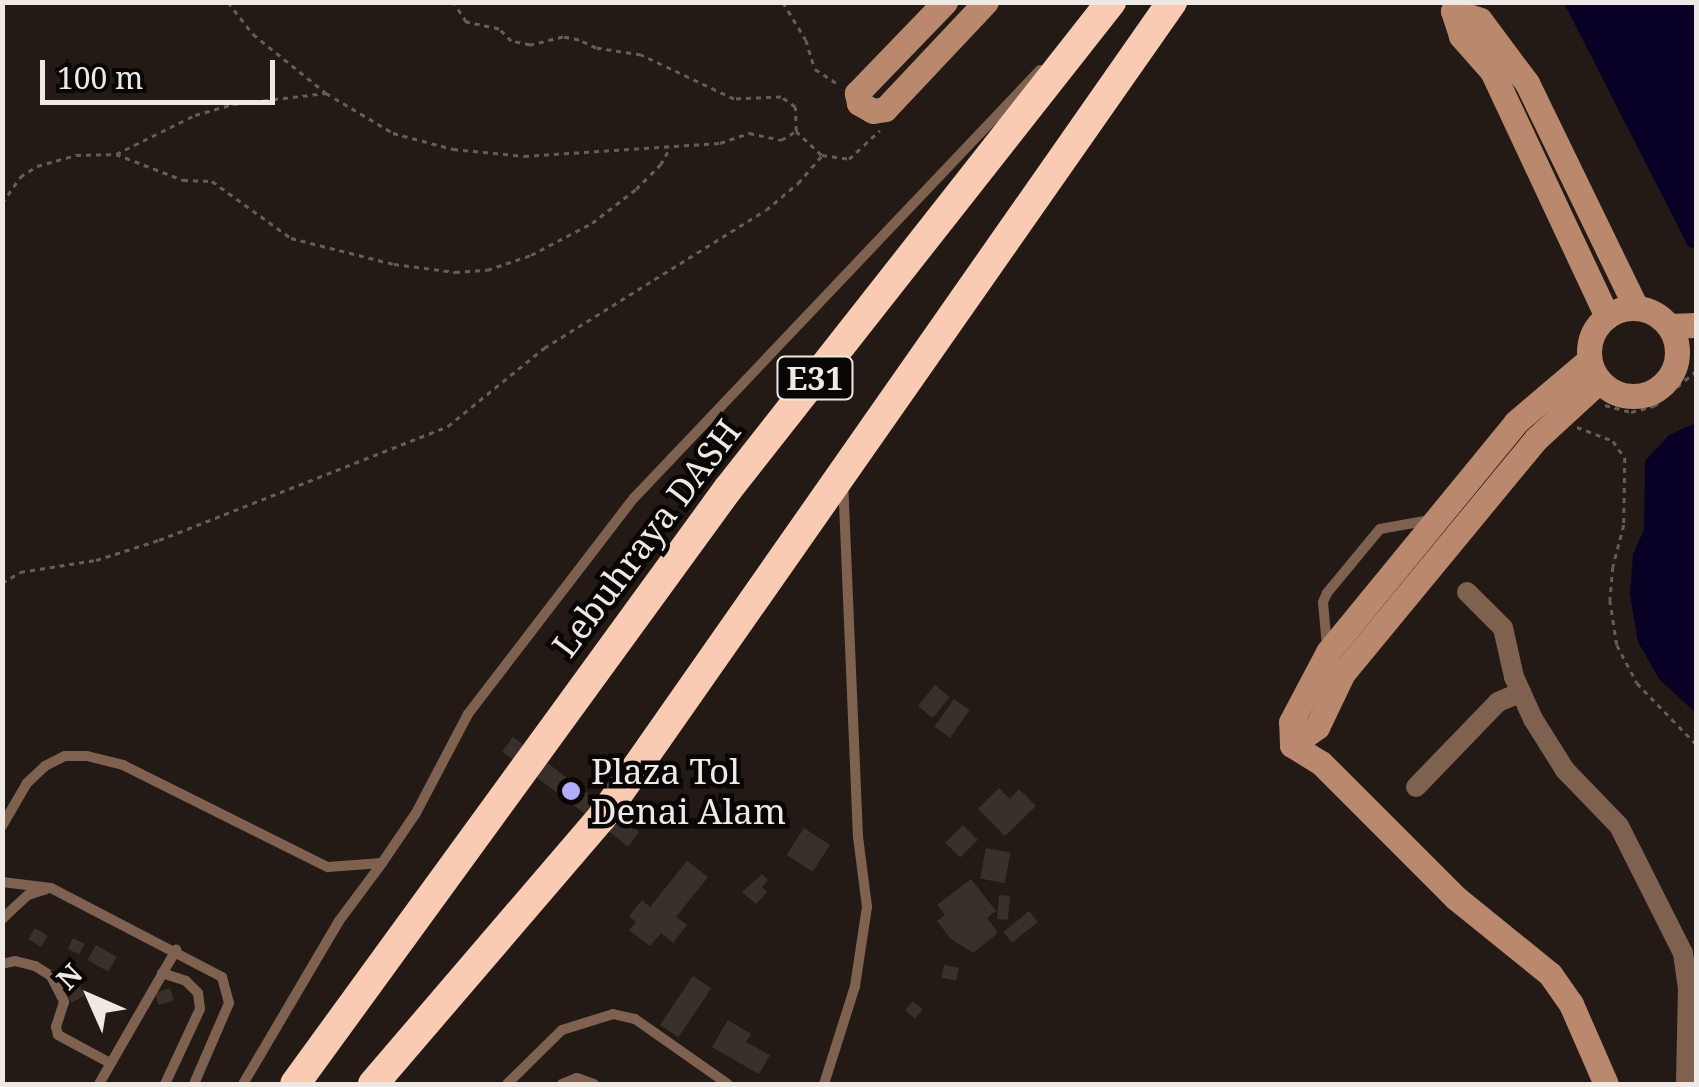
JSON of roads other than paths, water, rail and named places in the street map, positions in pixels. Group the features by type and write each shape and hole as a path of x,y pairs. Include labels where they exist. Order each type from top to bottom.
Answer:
{"highway":[{"name":"Lebuhraya DASH","path":"295,1084 728,489 1112,2"},
{"name":"E31","path":"373,1084 602,817 1172,2"}],"street":[{"path":"946,2 857,94 859,103 873,111 884,109 986,2"},
{"path":"1457,7 1480,20 1526,84 1636,307"},
{"path":"1457,7 1461,36 1492,71 1607,316"},
{"path":"1636,307 1660,317 1687,352 1666,381 1654,390 1625,395 1597,382 1590,339 1607,316 1636,307"},
{"path":"1669,326 1696,325"},
{"path":"1292,745 1290,722 1328,652 1516,422 1597,382"},
{"path":"1292,745 1316,728 1343,674 1536,439 1597,382"},
{"path":"1467,592 1503,628 1521,692 1550,748 1619,826 1683,954 1688,986 1686,1084"},
{"path":"1416,786 1498,702 1521,692"},
{"path":"1292,745 1321,763 1456,898 1550,974 1571,1004 1606,1084"}],"lane":[{"path":"242,1084 339,921 416,814 468,714 634,498 1103,2"},
{"path":"824,1084 855,986 867,907 858,837 842,474"},
{"path":"1328,652 1323,602 1373,537 1389,525 1437,519"},
{"path":"2,826 27,783 45,766 66,756 87,756 123,765 328,867 382,863"},
{"path":"2,882 51,888 222,977 229,1003 194,1084"},
{"path":"2,918 28,895 51,888"},
{"path":"98,1084 176,950"},
{"path":"2,964 25,964 52,976 64,1002 56,1027 58,1036 110,1063"},
{"path":"162,973 186,981 198,994 200,1009 164,1084"},
{"path":"507,1084 562,1030 613,1014 635,1019 728,1084"},
{"path":"562,1084 577,1078 594,1084"}],"place":[{"name":"Plaza Tol Denai Alam","path":"571,791"}]}
